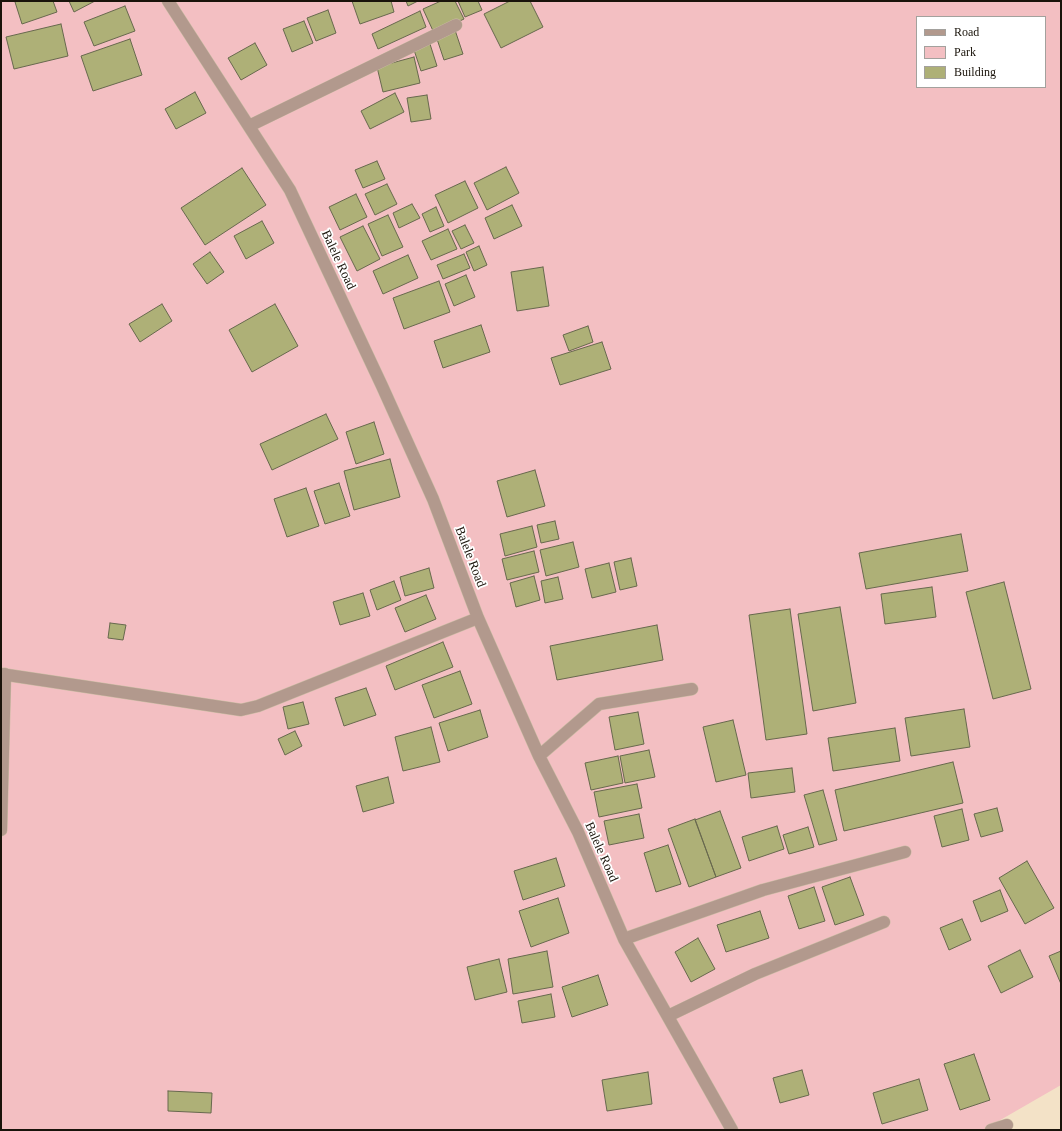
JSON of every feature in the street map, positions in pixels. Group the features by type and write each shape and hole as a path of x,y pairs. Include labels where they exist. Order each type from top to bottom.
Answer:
{"street":[{"name":"Balele Road","path":"168,1 290,190 434,499 478,618 539,756 578,832 624,939 732,1130"},
{"path":"249,126 456,25"},
{"path":"1,830 3,674 241,710 258,706 478,618"},
{"path":"539,756 600,704 692,688"},
{"path":"624,939 763,890 906,852"},
{"path":"668,1016 755,974 884,922"},
{"path":"991,1130 1007,1125"}],"green space":[{"path":"1,1 1061,1 1061,1085 983,1130 1,1130"}],"building":[{"path":"53,1 57,12 22,24 15,2"},
{"path":"69,1 95,1 74,12"},
{"path":"352,1 391,1 394,12 360,24"},
{"path":"406,1 418,1 408,6"},
{"path":"441,1 455,1 464,19 434,33 423,9"},
{"path":"458,1 478,1 482,10 465,17"},
{"path":"510,1 530,1 543,27 501,48 484,14"},
{"path":"125,6 135,31 94,46 84,22"},
{"path":"328,10 336,33 316,41 307,18"},
{"path":"420,11 426,27 378,49 372,34"},
{"path":"304,21 313,43 292,52 283,29"},
{"path":"61,24 68,56 14,69 6,37"},
{"path":"455,30 463,54 444,60 436,36"},
{"path":"130,39 142,75 93,91 81,56"},
{"path":"255,43 267,65 241,80 228,58"},
{"path":"430,44 437,66 421,71 414,50"},
{"path":"414,57 420,83 383,92 377,67"},
{"path":"195,92 206,113 176,129 165,109"},
{"path":"395,93 404,112 370,129 361,111"},
{"path":"427,95 431,119 411,122 407,98"},
{"path":"377,161 385,179 363,188 355,170"},
{"path":"506,167 519,193 487,210 474,183"},
{"path":"242,168 266,205 205,245 181,208"},
{"path":"465,181 478,208 448,223 435,195"},
{"path":"387,184 397,204 375,215 365,194"},
{"path":"356,194 367,217 340,230 329,207"},
{"path":"412,204 420,218 399,228 393,213"},
{"path":"512,205 522,226 494,239 485,218"},
{"path":"436,207 444,226 430,232 422,214"},
{"path":"388,215 403,247 382,256 368,224"},
{"path":"262,221 274,243 246,259 234,236"},
{"path":"465,225 474,243 461,249 452,231"},
{"path":"363,226 380,259 357,271 340,237"},
{"path":"448,229 457,249 431,260 422,241"},
{"path":"479,246 487,265 474,271 466,252"},
{"path":"210,252 224,272 207,284 193,264"},
{"path":"464,254 470,268 443,279 437,265"},
{"path":"408,255 418,278 383,294 373,271"},
{"path":"543,267 549,306 517,311 511,272"},
{"path":"466,275 475,297 454,306 445,284"},
{"path":"439,281 450,312 404,329 393,298"},
{"path":"162,304 172,321 140,342 129,324"},
{"path":"275,304 298,346 252,372 229,330"},
{"path":"481,325 490,352 443,368 434,341"},
{"path":"588,326 593,342 569,351 563,335"},
{"path":"602,342 611,369 560,385 551,358"},
{"path":"326,414 338,439 272,470 260,444"},
{"path":"374,422 384,454 356,464 346,432"},
{"path":"390,459 400,497 354,510 344,471"},
{"path":"535,470 545,506 507,517 497,481"},
{"path":"339,483 350,516 325,524 314,491"},
{"path":"306,488 319,526 287,537 274,499"},
{"path":"555,521 559,539 541,543 537,525"},
{"path":"532,526 537,547 505,556 500,534"},
{"path":"961,534 968,571 866,589 859,553"},
{"path":"573,542 579,567 546,576 540,550"},
{"path":"534,551 539,572 507,580 502,559"},
{"path":"631,558 637,586 620,590 614,562"},
{"path":"609,563 616,592 592,598 585,569"},
{"path":"429,568 434,588 405,596 400,577"},
{"path":"534,576 540,600 516,607 510,583"},
{"path":"558,577 563,599 545,603 541,581"},
{"path":"394,581 401,600 377,610 370,590"},
{"path":"1004,582 1031,689 993,699 966,592"},
{"path":"932,587 936,617 885,624 881,594"},
{"path":"363,593 370,616 340,625 333,602"},
{"path":"426,595 436,619 405,632 395,608"},
{"path":"840,607 856,703 813,711 798,614"},
{"path":"790,609 807,734 766,740 749,615"},
{"path":"110,623 126,625 123,640 108,638"},
{"path":"657,625 663,660 557,680 550,646"},
{"path":"443,642 453,667 395,690 386,666"},
{"path":"460,671 472,704 434,718 422,685"},
{"path":"366,688 376,715 344,726 335,698"},
{"path":"303,702 309,724 288,729 283,707"},
{"path":"964,709 970,747 911,756 905,718"},
{"path":"480,710 488,737 448,751 439,723"},
{"path":"638,712 644,744 615,750 609,717"},
{"path":"733,720 746,775 716,782 703,727"},
{"path":"431,727 440,762 403,771 395,737"},
{"path":"895,728 900,761 833,771 828,738"},
{"path":"295,731 302,746 285,755 278,739"},
{"path":"649,750 655,777 625,783 620,756"},
{"path":"618,756 623,783 591,790 585,763"},
{"path":"953,762 963,803 844,831 835,790"},
{"path":"792,768 795,792 751,798 748,773"},
{"path":"388,777 394,803 363,812 356,786"},
{"path":"637,784 642,808 599,817 594,792"},
{"path":"823,790 837,840 819,845 804,795"},
{"path":"997,808 1003,831 981,837 974,814"},
{"path":"962,809 969,840 942,847 934,816"},
{"path":"720,811 741,868 716,877 695,820"},
{"path":"639,814 644,838 609,845 604,821"},
{"path":"695,819 716,877 689,887 668,829"},
{"path":"777,826 784,849 749,861 742,837"},
{"path":"808,827 814,847 789,854 783,835"},
{"path":"668,845 681,884 656,892 644,853"},
{"path":"556,858 565,886 523,900 514,871"},
{"path":"1027,861 1054,908 1025,924 999,878"},
{"path":"850,877 864,915 835,925 822,887"},
{"path":"814,887 825,921 799,929 788,896"},
{"path":"1000,890 1008,911 981,922 973,901"},
{"path":"558,898 569,933 531,947 519,911"},
{"path":"760,911 769,938 726,952 717,925"},
{"path":"962,919 971,940 949,950 940,928"},
{"path":"698,938 715,969 691,982 675,952"},
{"path":"1020,950 1033,977 1001,993 988,966"},
{"path":"547,951 553,987 513,994 508,959"},
{"path":"1061,951 1061,984 1049,956"},
{"path":"499,959 507,992 475,1000 467,967"},
{"path":"598,975 608,1005 572,1017 562,987"},
{"path":"551,994 555,1017 522,1023 518,1001"},
{"path":"974,1054 990,1100 960,1110 944,1064"},
{"path":"802,1070 809,1095 780,1103 773,1078"},
{"path":"648,1072 652,1104 607,1111 602,1080"},
{"path":"919,1079 928,1110 882,1124 873,1093"},
{"path":"168,1091 212,1093 211,1113 168,1111"}]}
